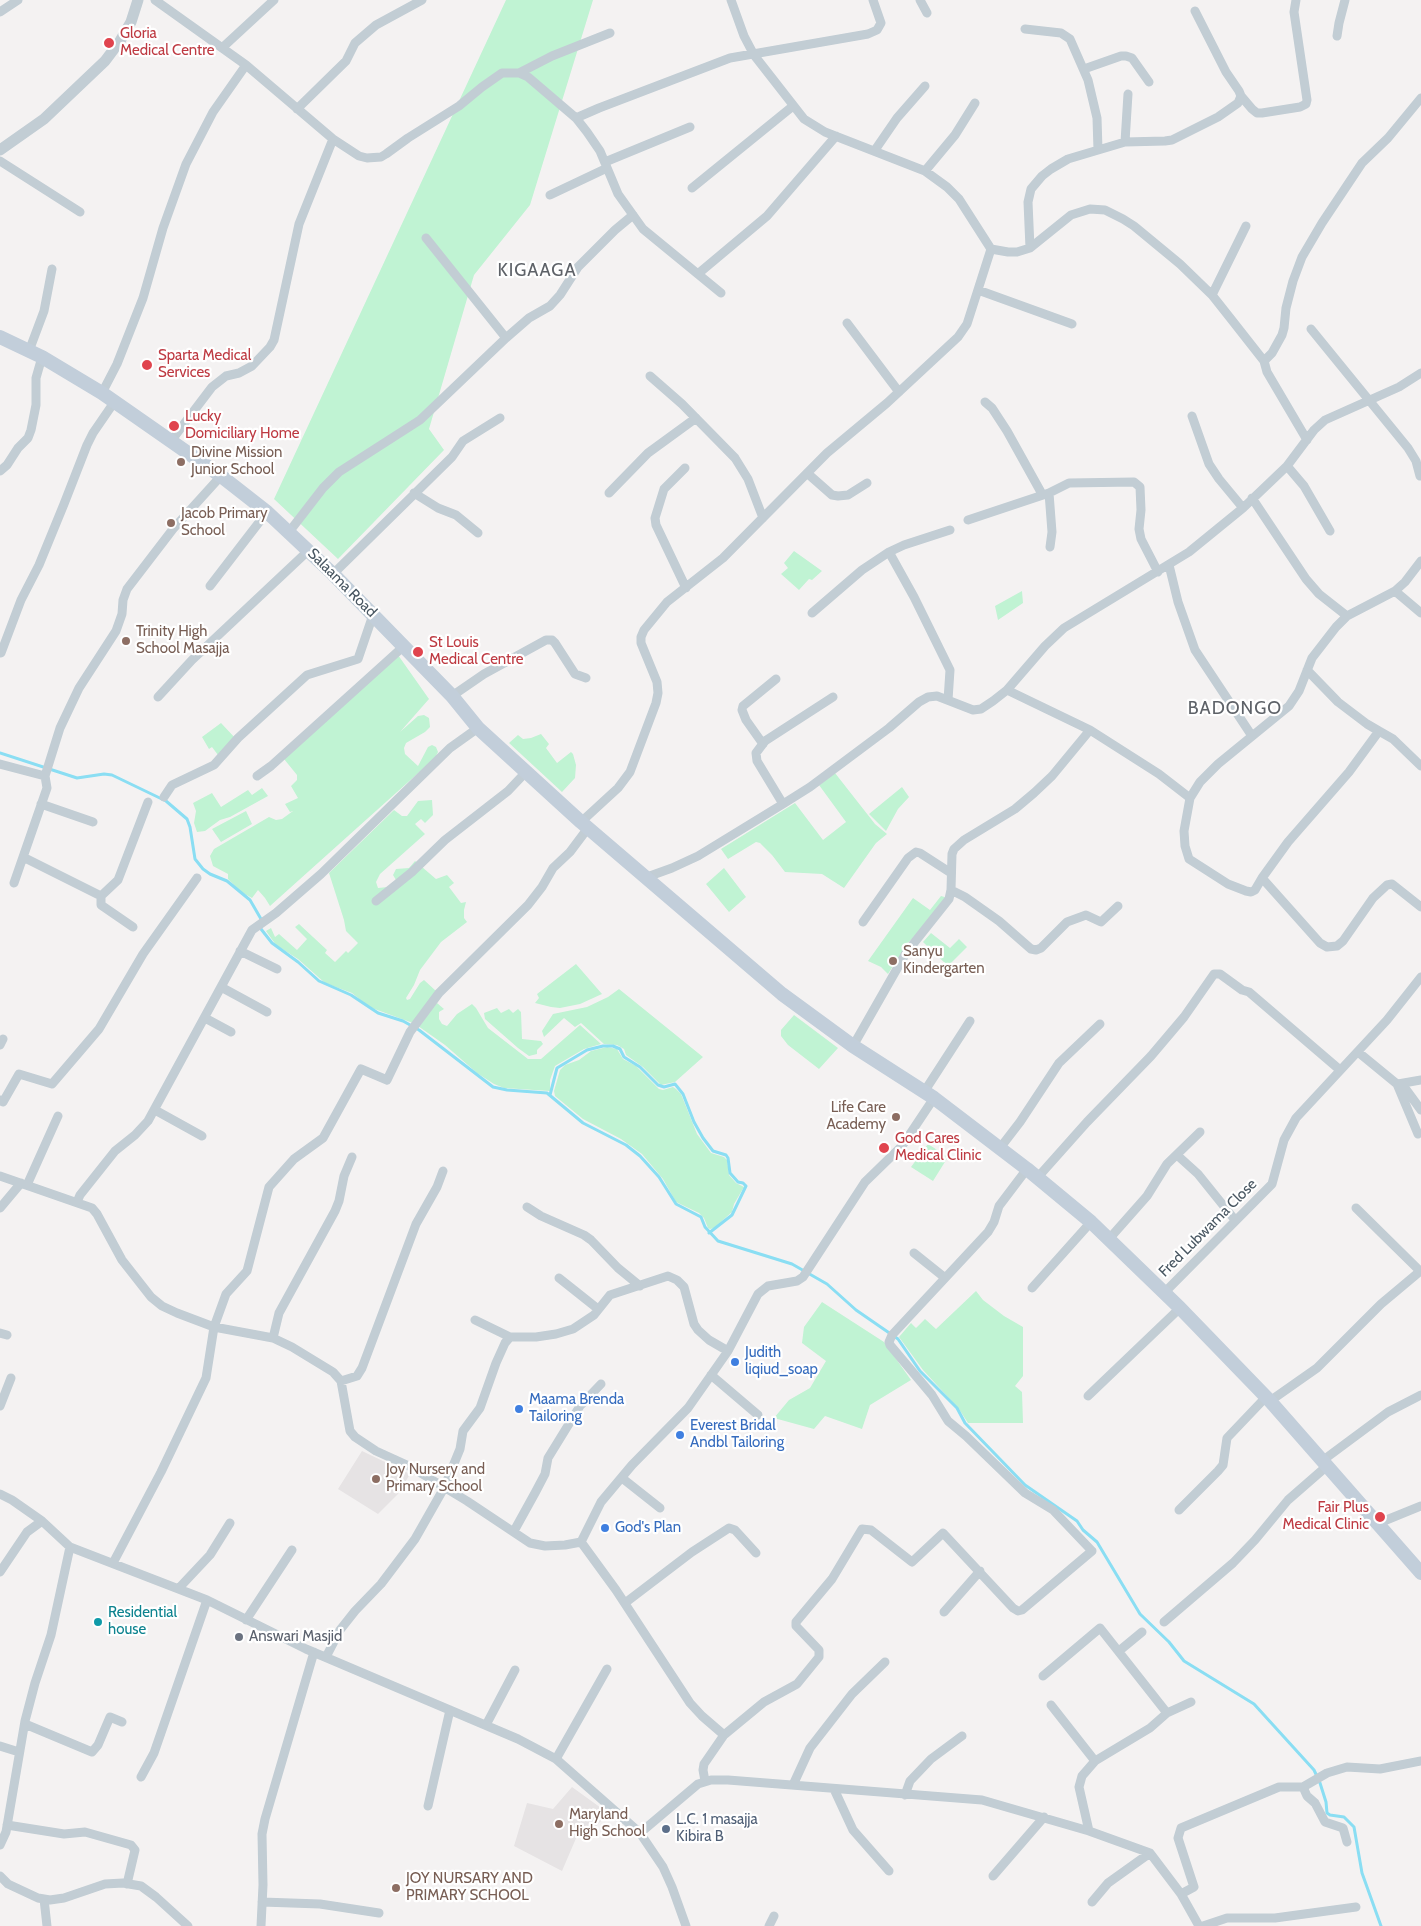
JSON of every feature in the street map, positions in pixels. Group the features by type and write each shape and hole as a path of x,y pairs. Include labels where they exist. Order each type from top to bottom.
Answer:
{"main road":[{"name":"Salaama Road","path":"0,337 42,357 102,393 222,476 267,512 309,550 404,646 452,696 478,728 585,825 782,994 853,1046 929,1095 1032,1173 1091,1222 1164,1292 1268,1399 1421,1573"}],"street":[{"path":"0,12 18,0"},
{"path":"0,150 44,119 105,61 131,22 138,0"},
{"path":"155,0 246,65 333,139 359,156 367,158 380,157 459,106 502,73 519,73 528,77 576,118 600,151 618,194 643,229 721,293"},
{"path":"222,48 274,0"},
{"path":"297,109 346,61 355,43 376,25 422,0"},
{"path":"731,0 744,36 754,55 804,119 817,128 924,171 947,187 959,199 991,248 1008,252 1017,252 1030,248 1071,215 1090,209 1105,210 1123,219 1160,246 1212,295 1264,361 1267,372 1307,440"},
{"path":"576,118 730,58 868,34 877,30 881,23 874,0"},
{"path":"920,0 927,13"},
{"path":"1194,11 1241,96 1252,109 1257,113 1262,113 1300,107 1306,104 1307,100 1294,12 1296,0"},
{"path":"1337,36 1345,0"},
{"path":"1025,29 1067,35 1084,69 1097,118 1098,150"},
{"path":"519,73 552,56 610,32"},
{"path":"1084,69 1126,56 1132,58 1148,82"},
{"path":"102,393 117,364 143,298 160,236 186,164 213,112 246,65"},
{"path":"875,150 897,118 925,86"},
{"path":"1125,142 1128,94"},
{"path":"1030,248 1028,202 1031,189 1051,169 1068,159 1125,142 1165,142 1172,140 1233,108 1241,96"},
{"path":"1264,361 1269,358 1282,335 1293,280 1302,257 1322,223 1362,163 1388,138 1421,98"},
{"path":"924,171 955,135 975,103"},
{"path":"692,188 793,106"},
{"path":"550,195 606,165 690,127"},
{"path":"699,274 767,216 836,136"},
{"path":"171,441 212,387 226,376 239,373 252,366 274,340 299,224 333,139"},
{"path":"0,161 80,212"},
{"path":"289,532 323,488 339,472 420,420 506,338 529,318 554,302 578,267 633,215"},
{"path":"1212,295 1246,226"},
{"path":"426,238 506,338"},
{"path":"113,1563 161,1472 206,1378 214,1327 226,1294 247,1271 269,1187 294,1159 323,1138 361,1069 387,1080 410,1032 446,984 537,895 553,868 570,852 585,825 630,772 654,709 658,693 654,672 641,643 641,637 652,619 667,602 723,558 847,435 899,392 963,330 967,324 991,248"},
{"path":"29,350 44,311 52,269"},
{"path":"978,290 1072,324"},
{"path":"847,323 899,392"},
{"path":"1311,329 1408,448 1416,461 1420,476"},
{"path":"0,471 7,465 32,430 36,405 36,378 42,357"},
{"path":"647,877 698,856 810,787 928,697 937,696 973,710 981,709 1007,690 1045,646 1064,628 1189,552 1243,508 1287,466 1318,426 1325,420 1399,388 1421,373"},
{"path":"650,376 728,450 742,468 763,518"},
{"path":"0,653 21,600 39,564 87,445 93,433 115,402"},
{"path":"985,402 992,408 1045,494 1052,532 1050,547"},
{"path":"1192,416 1209,464 1243,508"},
{"path":"333,574 452,456 463,441 500,418"},
{"path":"609,493 648,453 696,418"},
{"path":"1287,466 1304,486 1330,531"},
{"path":"686,468 664,489 655,518 656,525 686,588"},
{"path":"807,473 832,494 838,496 848,495 867,483"},
{"path":"14,884 47,788 46,774 60,728 79,688 116,631 127,589 168,535 222,476"},
{"path":"968,520 1045,494 1069,483 1134,482 1138,484 1141,502 1139,529 1141,539 1158,572"},
{"path":"414,493 438,508 456,515 478,532"},
{"path":"1252,498 1306,579 1319,594 1347,616"},
{"path":"210,586 267,512"},
{"path":"812,613 867,567 889,552 950,530"},
{"path":"158,697 192,660 309,550"},
{"path":"889,552 948,664 951,677 948,700"},
{"path":"1380,731 1349,772 1288,842 1255,890 1251,892 1246,891 1228,884 1189,859 1185,846 1184,831 1190,798 1200,782 1218,764 1282,713 1294,700 1320,646 1347,616 1395,591 1421,562"},
{"path":"1169,565 1178,602 1196,650 1252,736"},
{"path":"1395,591 1421,613"},
{"path":"164,797 172,785 214,765 238,738 307,675 358,659 373,615"},
{"path":"452,696 484,674 546,640 552,640 556,643 575,674 586,678"},
{"path":"257,776 271,766 404,646"},
{"path":"1307,670 1338,702 1367,724 1393,739 1421,766"},
{"path":"763,744 746,720 742,710 743,706 776,678"},
{"path":"1007,690 1048,712 1090,730 1159,774 1190,798"},
{"path":"783,804 757,761 756,753 763,744 833,697"},
{"path":"76,1202 110,1156 135,1135 156,1110 252,930 321,874 450,748 478,728"},
{"path":"853,1046 906,953 947,902 951,890 952,854 958,845 1007,814 1034,793 1052,776 1090,730"},
{"path":"0,764 46,774"},
{"path":"376,901 412,872 445,840 508,791 526,772"},
{"path":"133,926 101,905 101,896 118,880 148,802"},
{"path":"41,804 93,822"},
{"path":"863,922 908,858 916,852 951,873"},
{"path":"23,857 101,896"},
{"path":"0,1100 3,1102 19,1074 52,1084 99,1029 143,954 197,878"},
{"path":"1262,878 1320,943 1327,947 1337,946 1343,941 1373,898 1387,885 1392,884 1421,907"},
{"path":"951,890 972,901 999,921 1031,949 1036,950 1041,948 1067,922 1086,915 1101,922 1118,906"},
{"path":"240,951 277,969"},
{"path":"704,1781 704,1764 724,1735 764,1702 797,1684 819,1657 819,1650 796,1626 796,1622 832,1579 862,1529 871,1530 912,1562 943,1533 1015,1610 1022,1610 1092,1551 1053,1510 1025,1493 948,1421 932,1395 889,1342 892,1335 944,1277 988,1232 994,1222 999,1206 1151,1056 1184,1017 1214,974 1220,974 1242,990 1249,992 1340,1070 1358,1052 1421,977"},
{"path":"221,987 266,1012"},
{"path":"205,1018 231,1032"},
{"path":"0,1176 92,1208 122,1260 151,1297 162,1306 177,1314 214,1327 273,1338 292,1347 333,1372 341,1381 348,1425 355,1437 376,1451 409,1466 514,1531 530,1543 545,1546 575,1544 581,1542 601,1502 688,1408 728,1351 758,1294 768,1286 797,1281 805,1273 864,1182 902,1146 970,1021"},
{"path":"1000,1148 1020,1122 1059,1063 1100,1024"},
{"path":"1358,1052 1400,1084 1421,1110"},
{"name":"Fred Lubwama Close","path":"1164,1292 1272,1184 1284,1140 1292,1125 1340,1070"},
{"path":"1400,1084 1421,1080"},
{"path":"1400,1084 1418,1134"},
{"path":"156,1110 202,1136"},
{"path":"0,1208 24,1184 58,1116"},
{"path":"1109,1239 1147,1196 1167,1164 1200,1132"},
{"path":"1177,1155 1198,1174 1235,1220"},
{"path":"273,1338 279,1313 339,1201 344,1176 352,1157"},
{"path":"341,1381 357,1376 362,1368 416,1224 437,1187 443,1171"},
{"path":"527,1207 541,1216 584,1235 618,1268 640,1286"},
{"path":"1179,1510 1223,1465 1227,1438 1268,1399 1317,1368 1381,1304 1418,1273 1418,1269 1356,1208"},
{"path":"1032,1288 1091,1222"},
{"path":"914,1253 944,1277"},
{"path":"475,1320 510,1337 536,1337 556,1334 573,1329 590,1319 610,1295 665,1276 677,1280 684,1286 694,1324 698,1330 709,1340 728,1351"},
{"path":"559,1278 598,1309"},
{"path":"1088,1396 1180,1308"},
{"path":"326,1657 340,1630 355,1610 381,1584 408,1548 444,1488 460,1449 463,1431 480,1408 496,1363 505,1343 510,1337"},
{"path":"711,1375 758,1416"},
{"path":"0,1406 11,1378"},
{"path":"514,1531 536,1493 550,1454 580,1406 600,1384"},
{"path":"1164,1622 1233,1563 1288,1500 1324,1463 1388,1412 1421,1395"},
{"path":"622,1478 660,1508"},
{"path":"0,1494 12,1500 42,1522 70,1548 207,1600 314,1652 518,1739 556,1759 640,1832 666,1874 686,1926"},
{"path":"1379,1523 1421,1506"},
{"path":"0,1572 27,1532 42,1522"},
{"path":"179,1588 210,1555 230,1523"},
{"path":"625,1603 692,1552 727,1529 732,1528 735,1530 756,1553"},
{"path":"581,1542 625,1603 690,1703 724,1735"},
{"path":"0,1845 7,1825 25,1724 35,1683 52,1634 70,1548"},
{"path":"246,1620 292,1550"},
{"path":"944,1612 980,1571"},
{"path":"141,1777 154,1753 207,1600"},
{"path":"1043,1676 1100,1628 1167,1713"},
{"path":"1119,1651 1142,1632"},
{"path":"261,1926 262,1834 314,1652"},
{"path":"793,1785 810,1748 852,1694 885,1662"},
{"path":"556,1759 607,1669"},
{"path":"486,1725 515,1670"},
{"path":"1089,1831 1080,1783 1082,1776 1096,1761 1150,1728 1167,1713 1191,1702"},
{"path":"1051,1705 1096,1761"},
{"path":"428,1806 450,1710"},
{"path":"25,1724 92,1752 98,1745 110,1718 122,1722"},
{"path":"906,1795 910,1781 931,1759 962,1736"},
{"path":"0,1746 19,1752"},
{"path":"1181,1894 1194,1887 1178,1838 1181,1828 1280,1787 1303,1787 1318,1778 1347,1767 1380,1769 1421,1761"},
{"path":"640,1832 680,1798 704,1781 723,1779 982,1800 1089,1831 1150,1853 1181,1894 1199,1926"},
{"path":"1303,1787 1307,1796 1316,1803 1324,1822 1343,1828 1347,1842"},
{"path":"834,1789 849,1824 890,1871"},
{"path":"993,1876 1044,1817"},
{"path":"7,1825 64,1834 85,1832 132,1845 135,1850 127,1884"},
{"path":"1092,1902 1108,1883 1150,1853"},
{"path":"0,1876 8,1884 44,1899 64,1898 105,1884 141,1886 188,1926"},
{"path":"44,1899 46,1926"},
{"path":"262,1902 320,1904 379,1913"},
{"path":"1203,1926 1227,1918 1274,1918 1356,1907"},
{"path":"769,1926 774,1916"}],"shaded area":[{"name":"Joy Nursery and Primary School","path":"362,1451 410,1474 398,1494 378,1514 338,1489"},
{"name":"Maryland High School","path":"572,1787 608,1813 585,1839 577,1836 562,1871 514,1846 527,1803 553,1809"}],"green space":[{"path":"506,0 593,0 530,205 474,275 429,429 444,450 338,559 274,499"},
{"path":"794,551 822,571 812,580 809,579 799,590 781,574 788,568 784,563"},
{"path":"1022,591 1023,603 998,620 995,606"},
{"path":"398,655 429,699 400,732 418,716 424,715 429,718 430,727 406,743 404,748 405,754 418,766 428,747 432,745 436,747 438,752 435,758 270,906 258,890 252,898 241,892 228,879 228,874 213,866 210,856 214,849 269,817 276,820 282,819 293,811 290,812 285,804 298,798 291,786 297,780 297,775 284,759"},
{"path":"221,723 237,740 221,759 212,747 209,749 202,737"},
{"path":"541,734 549,744 546,748 557,763 571,752 573,754 576,765 575,778 562,792 509,743 518,735 523,739"},
{"path":"835,773 875,824 887,834 876,843 844,888 822,874 785,872 772,855 760,843 756,842 728,859 721,849 795,803 823,840 846,822 819,785"},
{"path":"902,787 909,797 898,809 886,831 869,814"},
{"path":"262,788 268,796 230,817 220,820 205,831 197,832 194,823 196,811 193,803 212,793 221,807 248,790 252,795"},
{"path":"432,800 433,815 425,823 421,819 415,824 425,834 380,874 376,882 378,888 388,887 396,880 393,875 396,869 409,868 415,861 436,879 447,875 454,883 449,887 461,903 466,902 464,918 467,922 441,942 420,970 406,998 407,1000 410,999 424,980 436,991 413,1023 369,1007 352,993 325,983 298,959 276,945 266,931 271,928 275,937 279,934 297,950 307,939 295,927 299,924 327,950 325,953 335,962 346,951 348,953 358,943 346,931 329,873 394,810 402,816 407,816 418,801"},
{"path":"246,811 252,824 221,842 212,829"},
{"path":"724,868 746,897 729,912 706,884"},
{"path":"941,896 948,898 907,944 888,974 881,967 868,961 913,898 930,910"},
{"path":"931,933 950,948 959,939 967,947 948,966 923,942"},
{"path":"576,964 602,994 580,1004 560,1008 535,1003 539,998 537,994"},
{"path":"619,989 703,1057 675,1082 661,1085 643,1067 626,1055 624,1049 617,1045 604,1044 581,1023 575,1027 564,1018 544,1037 542,1031 553,1014 587,1007 608,997"},
{"path":"437,1003 444,1009 439,1012 439,1019 442,1024 447,1026 457,1014 472,1004 488,1028 528,1059 541,1059 580,1025 601,1044 584,1049 555,1066 550,1080 550,1091 504,1088 477,1073 445,1045 418,1026"},
{"path":"497,1008 501,1013 509,1009 513,1013 518,1009 521,1012 522,1039 541,1041 543,1044 537,1050 537,1054 529,1056 485,1019 484,1013"},
{"path":"794,1015 838,1048 819,1069 788,1045 781,1036 781,1030"},
{"path":"607,1047 617,1049 623,1059 636,1066 659,1089 663,1090 673,1087 681,1094 697,1134 711,1153 724,1157 727,1160 729,1175 736,1183 744,1187 734,1204 732,1212 714,1228 708,1228 704,1218 699,1213 676,1202 663,1179 642,1154 621,1139 583,1119 555,1096 554,1091 560,1070 565,1065 579,1060 591,1051"},
{"path":"928,1144 948,1157 933,1181 911,1167"},
{"path":"976,1291 983,1300 1004,1316 1023,1327 1023,1376 1015,1386 1022,1392 1023,1423 968,1423 959,1409 923,1370 899,1337 911,1323 916,1328 925,1319 936,1329"},
{"path":"822,1302 884,1342 911,1380 870,1405 862,1429 825,1416 814,1429 774,1418 789,1400 810,1388 826,1361 802,1343 804,1327"}],"waterway":[{"path":"0,753 77,778 104,774 112,775 166,801 187,819 195,859 203,869 227,881 250,900 261,919 261,929 272,943 298,962 319,981 351,995 378,1013 403,1021 419,1030 493,1087 547,1093 583,1123 626,1145 640,1156 659,1177 676,1204 701,1217 705,1227 718,1241 792,1264 827,1284 856,1310 898,1339 920,1371 957,1408 965,1423 1025,1485 1077,1521 1083,1530 1097,1542 1140,1614 1169,1642 1184,1661 1254,1704 1314,1770 1326,1802 1327,1813 1344,1817 1354,1827 1362,1873 1381,1926"},
{"path":"550,1095 557,1068 587,1050 603,1046 613,1046 620,1049 624,1057 640,1067 658,1085 664,1087 675,1084 683,1094 694,1122 703,1138 713,1151 726,1155 730,1173 738,1182 746,1186 732,1215 709,1233"}],"place":[{"name":"Gloria Medical Centre","path":"109,43"},
{"name":"Sparta Medical Services","path":"147,365"},
{"name":"Lucky Domiciliary Home","path":"174,426"},
{"name":"Divine Mission Junior School","path":"181,462"},
{"name":"Jacob Primary School","path":"171,523"},
{"name":"Trinity High School Masajja","path":"126,641"},
{"name":"St Louis Medical Centre","path":"418,652"},
{"name":"Sanyu Kindergarten","path":"893,961"},
{"name":"Life Care Academy","path":"896,1117"},
{"name":"God Cares Medical Clinic","path":"884,1148"},
{"name":"Judith liqiud_soap","path":"735,1362"},
{"name":"Maama Brenda Tailoring","path":"519,1409"},
{"name":"Everest Bridal Andbl Tailoring","path":"680,1435"},
{"name":"Joy Nursery and Primary School","path":"376,1479"},
{"name":"Fair Plus Medical Clinic","path":"1380,1517"},
{"name":"God's Plan","path":"605,1528"},
{"name":"Residential house","path":"98,1622"},
{"name":"Answari Masjid","path":"239,1637"},
{"name":"Maryland High School","path":"559,1824"},
{"name":"L.C. 1 masajja Kibira B","path":"666,1829"},
{"name":"JOY NURSARY AND PRIMARY SCHOOL","path":"396,1888"}],"district":[{"name":"KIGAAGA","path":"537,271"},
{"name":"BADONGO","path":"1235,709"}]}
